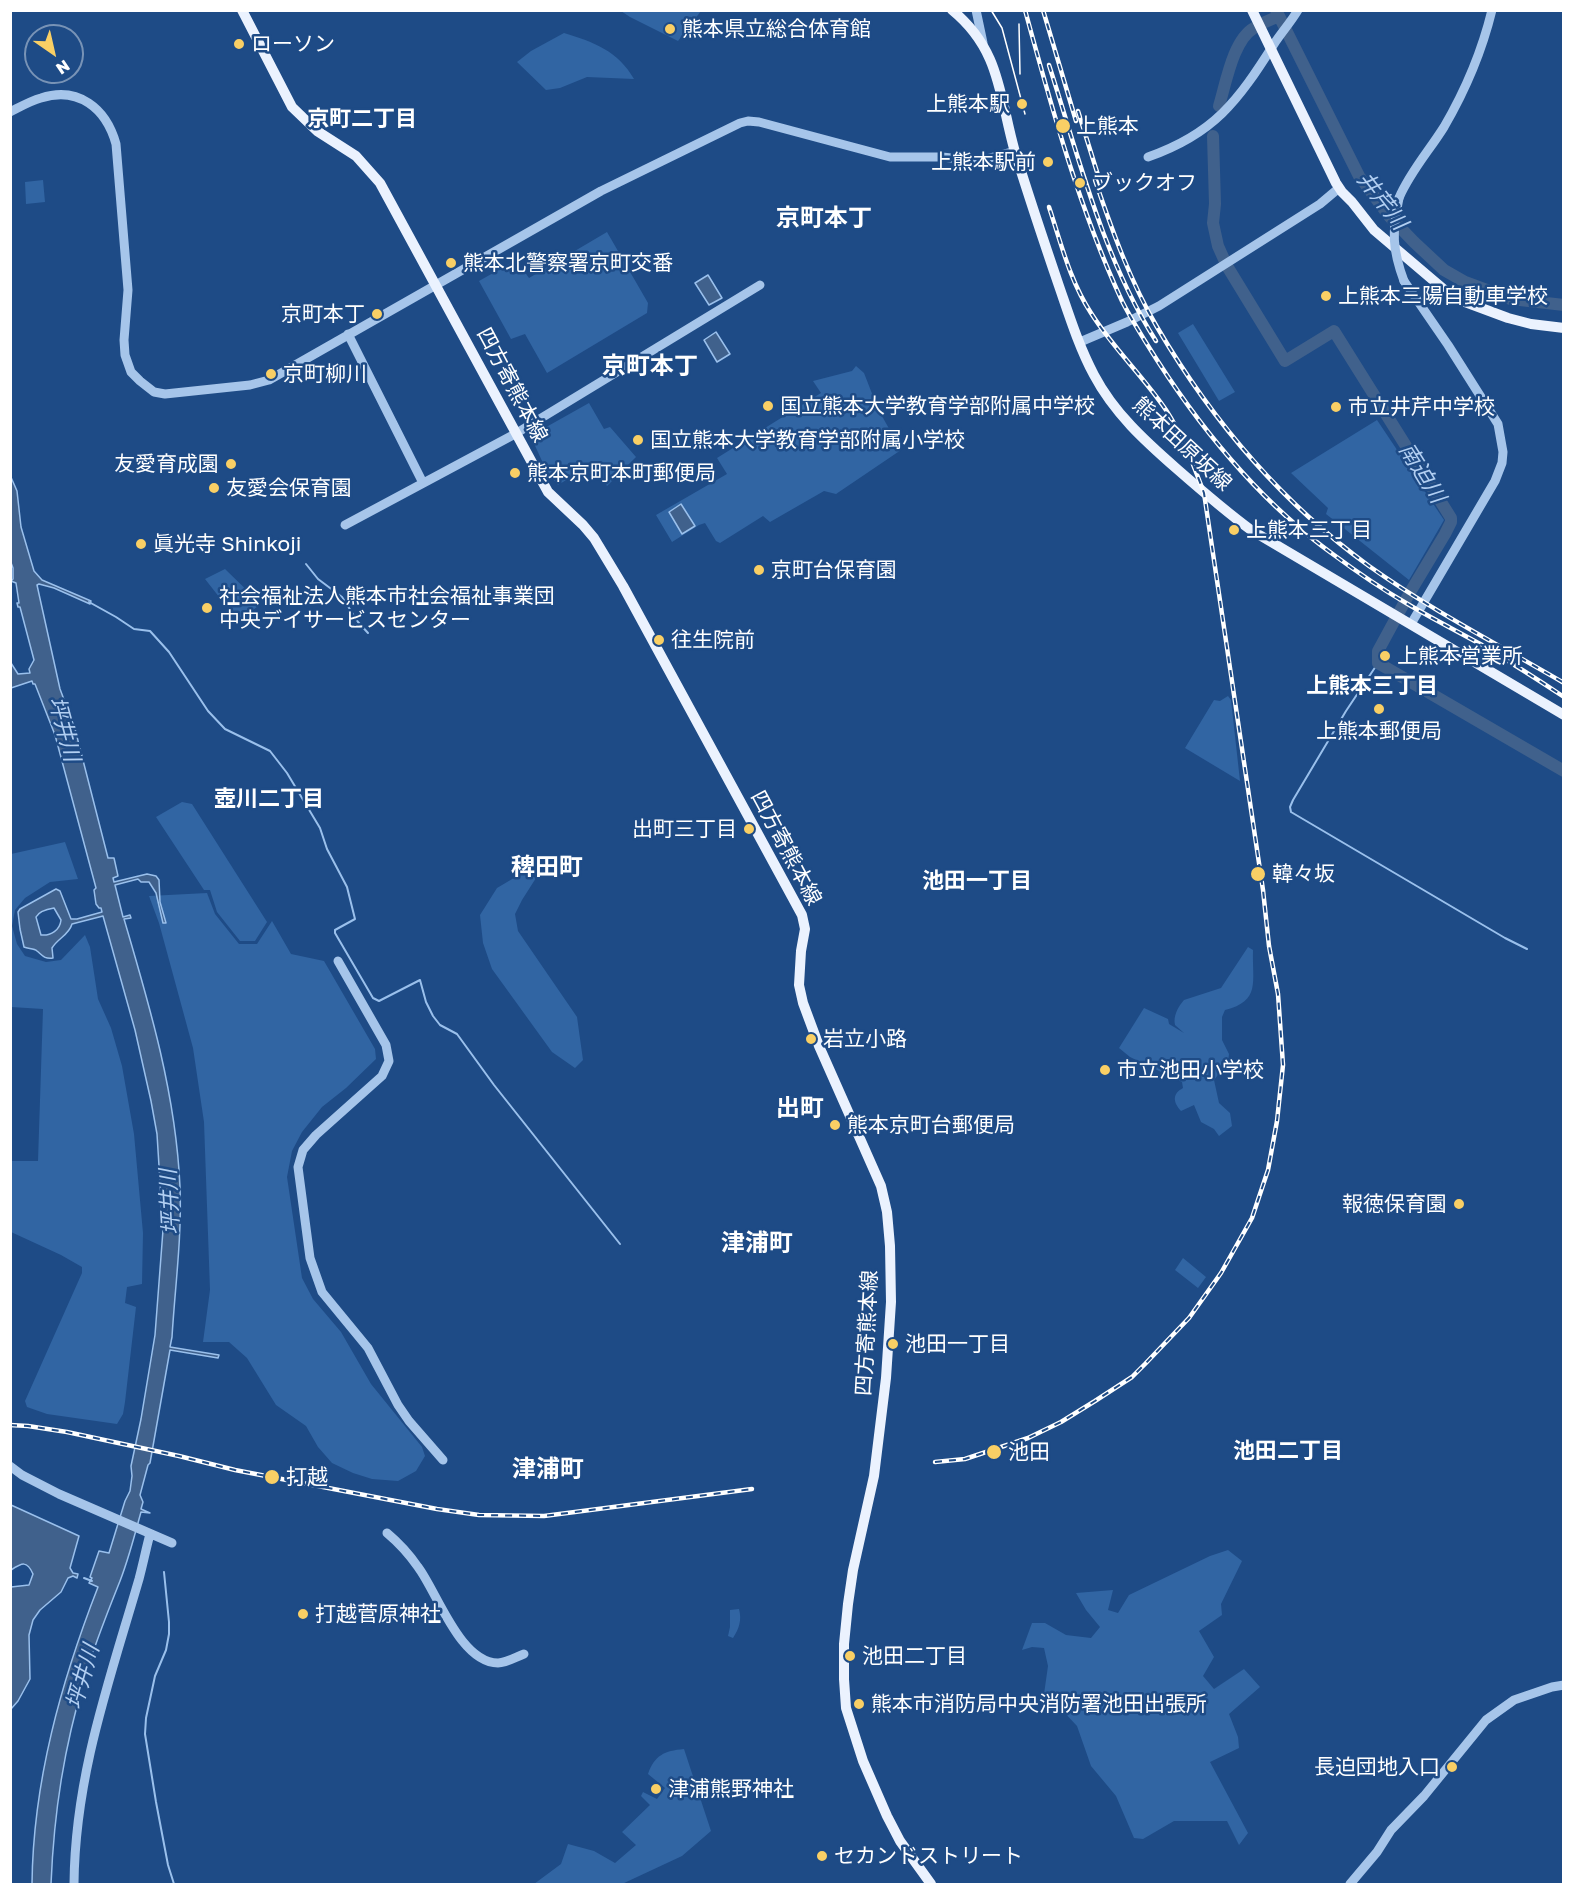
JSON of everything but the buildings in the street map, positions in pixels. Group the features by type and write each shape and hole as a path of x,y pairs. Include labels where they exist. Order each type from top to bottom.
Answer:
{"main road":[{"name":"四方寄熊本線","path":"242,10 292,107 317,131 356,156 380,183 548,492 594,538 617,576 802,915 804,929 799,985 803,1003 834,1081 881,1186 887,1212 890,1246 891,1302 888,1356 874,1476 853,1570 844,1644 844,1679 848,1714 862,1761 900,1841 931,1884"},
{"name":"熊本田原坂線","path":"952,10 970,26 983,43 996,74 1015,151 1080,342 1102,391 1130,426 1204,493 1261,536 1563,715"},
{"path":"1252,10 1273,46 1339,188 1374,230 1447,292 1466,302 1508,318 1563,328"}],"street":[{"path":"1411,624 1495,481 1502,463 1503,452 1498,424 1404,280 1396,261 1393,245 1399,198 1406,183 1444,127 1462,91 1483,43 1492,10"},
{"path":"976,11 983,43"},
{"path":"1148,156 1183,142 1212,124 1240,94 1297,12"},
{"path":"10,112 43,97 73,95 80,97 101,114 113,133 116,144 128,290 125,355 131,372 154,392 183,392 250,385 269,380 601,191 740,123 748,121 767,124 890,157 942,157 979,161 1015,151"},
{"path":"1080,342 1144,314 1320,204 1339,188"},
{"path":"345,525 515,434 760,285"},
{"path":"348,334 423,483"},
{"path":"338,962 386,1045 389,1062 382,1076 316,1135 303,1150 298,1167 310,1258 322,1292 368,1348 409,1421 443,1460"},
{"path":"10,1466 30,1479 172,1543"},
{"path":"74,1884 74,1854 86,1770 109,1678 140,1577 147,1533"},
{"path":"387,1533 403,1547 420,1568 452,1629 466,1646 487,1661 499,1663 524,1654"},
{"path":"1350,1884 1377,1852 1391,1830 1424,1796 1486,1720 1514,1700 1563,1685"}],"shaded area":[{"name":"熊本県立総合体育館","path":"621,11 701,11 678,41"},
{"path":"564,33 604,49 621,61 634,79 587,77 560,88 546,90 517,62 531,51"},
{"path":"43,180 45,202 26,204 25,182"},
{"path":"607,232 648,303 647,313 547,373 525,334 511,339 479,281 516,260 529,278"},
{"path":"1193,324 1235,392 1219,401 1178,333"},
{"path":"856,366 864,373 878,409 901,450 836,494 824,491 770,522 763,516 720,543 716,541 705,523 672,542 656,515 727,474 717,458 821,393 813,381 852,371"},
{"path":"589,403 604,429 610,427 636,457 607,486 598,472 586,468 558,485 547,472 532,435"},
{"path":"1377,420 1444,520 1409,580 1326,514 1328,508 1291,473"},
{"path":"225,569 261,604 238,621 205,579"},
{"path":"1228,696 1231,700 1240,781 1185,748 1214,700 1220,701"},
{"path":"182,802 192,804 267,922 255,941 240,941 217,912 210,890 204,890 156,817"},
{"path":"65,842 78,879 50,882 25,898 15,910 12,926 17,944 25,956 46,962 61,960 85,935 90,947 98,999 111,1028 122,1066 134,1134 143,1233 142,1284 127,1287 125,1303 136,1307 125,1402 123,1414 117,1424 47,1414 27,1407 25,1401 82,1273 82,1267 11,1232 11,1161 38,1161 43,1009 11,1007 11,854"},
{"path":"524,872 536,878 515,914 518,931 577,1017 583,1060 575,1068 552,1052 492,969 483,943 480,915 497,888"},
{"path":"207,893 215,914 239,944 257,944 272,921 291,954 324,961 375,1049 376,1059 322,1107 302,1132 292,1151 287,1177 302,1278 313,1299 341,1332 371,1384 422,1447 425,1456 416,1471 398,1481 372,1479 332,1463 318,1447 306,1426 276,1405 247,1358 229,1342 203,1342 210,1290 204,1122 193,1048 159,923 149,896"},
{"path":"1248,947 1253,950 1252,989 1244,1001 1225,1010 1222,1017 1222,1040 1229,1054 1228,1062 1214,1080 1219,1103 1230,1113 1232,1126 1219,1136 1214,1129 1201,1122 1194,1105 1181,1111 1178,1108 1175,1096 1183,1088 1182,1082 1130,1057 1119,1048 1144,1008 1168,1019 1169,1024 1184,1033 1175,1025 1175,1018 1184,1000 1221,988"},
{"path":"1183,1258 1206,1277 1198,1288 1175,1270"},
{"path":"1228,1550 1242,1561 1221,1604 1222,1615 1199,1631 1214,1657 1203,1676 1214,1689 1244,1669 1260,1687 1229,1714 1238,1737 1239,1748 1210,1762 1248,1833 1239,1845 1227,1821 1174,1821 1143,1839 1134,1838 1116,1796 1091,1766 1077,1726 1062,1710 1057,1713 1044,1694 1048,1666 1044,1648 1032,1647 1022,1650 1032,1623 1045,1623 1066,1635 1091,1638 1100,1627 1076,1593 1113,1590 1108,1610 1118,1613 1129,1595 1210,1556"},
{"path":"739,1609 739,1624 733,1638 728,1636 730,1610"},
{"path":"684,1749 711,1831 682,1856 622,1884 534,1884 561,1864 568,1844 594,1851 615,1863 636,1845 622,1832 650,1805 641,1796 643,1792 657,1799 665,1788 648,1774 654,1762 661,1755"}],"water":[{"path":"708,275 722,298 709,305 695,283"},
{"path":"716,332 730,354 717,362 704,340"},
{"name":"坪井川","path":"10,475 17,491 21,527 34,571 42,580 91,601 90,604 54,588 37,585 60,689 75,729 108,858 114,858 118,876 113,878 114,882 147,874 156,876 159,880 160,902 166,923 163,923 156,893 149,882 141,882 138,879 115,885 123,917 130,915 131,918 124,919 160,1051 178,1153 180,1224 170,1347 219,1355 218,1358 170,1350 150,1463 140,1495 143,1502 141,1509 150,1513 141,1512 125,1568 96,1642 71,1729 61,1780 51,1884 32,1884 38,1808 44,1770 61,1696 98,1587 89,1583 92,1578 90,1577 99,1551 109,1553 130,1491 131,1466 155,1335 163,1230 157,1134 151,1101 135,1030 103,916 72,924 52,948 53,958 46,958 36,950 24,947 18,912 56,889 60,891 71,919 102,912 96,904 94,890 96,888 55,735 35,684 32,681 11,688 11,663 18,674 30,673 29,669 34,660 17,603 19,603 16,583 11,581 13,568 10,560","holes":["54,908 61,920 54,932 41,935 36,917 41,912"]},
{"path":"681,504 695,526 682,534 669,512"},
{"path":"11,1505 79,1536 70,1568 73,1573 78,1574 77,1578 73,1576 68,1578 61,1592 40,1610 33,1620 29,1635 30,1679 11,1709 11,1587 29,1585 33,1574 29,1566 24,1564 11,1570"}],"waterway":[{"name":"井芹川","path":"1276,10 1359,176 1389,216 1414,242 1444,270 1465,282 1511,299 1564,305"},
{"name":"南迫川","path":"1263,23 1279,16"},
{"name":"南迫川","path":"1219,106 1236,52 1241,42 1254,28"},
{"name":"南迫川","path":"1213,136 1215,204 1213,223 1218,246 1227,266 1285,361 1334,331 1451,518 1445,534 1378,651 1378,663 1564,771"},
{"path":"306,564 318,579 342,597 368,633"},
{"path":"89,602 134,629 150,631 169,652 208,711 225,729 270,751 287,773 320,828 327,849 347,887 355,919 335,930 335,933 373,998 379,1001 420,980 426,1002 433,1016 440,1025 457,1034 494,1085 620,1244"},
{"path":"1378,663 1346,711 1293,800 1290,807 1291,812 1527,949"},
{"path":"164,1572 169,1634 166,1650 155,1676 145,1734 168,1865 174,1884"},
{"path":"84,1578 92,1581"}],"tram line":[{"path":"991,10 1002,28 1025,114"},
{"path":"1019,24 1020,74"}],"railway":[{"path":"1025,10 1056,121 1092,230 1107,266 1134,323 1194,414 1236,466 1259,490 1308,535 1334,555 1397,598 1482,645 1564,697"},
{"path":"1043,10 1076,121"},
{"path":"1049,65 1107,242 1137,309 1156,341"},
{"path":"1078,111 1102,188"},
{"path":"1095,180 1130,273 1157,327 1178,361 1225,426 1278,487 1307,515 1369,566 1441,612 1564,683"},
{"path":"935,1462 965,1459 1028,1438 1061,1422 1132,1377 1189,1318 1221,1273 1252,1218 1268,1170 1277,1121 1283,1065 1278,994 1269,946 1263,890 1204,493 1183,440 1166,410 1109,338 1084,301 1067,262 1049,207"},
{"path":"10,1425 67,1432 235,1470 479,1515 544,1516 752,1489"}],"place":[{"name":"熊本県立総合体育館","path":"670,29"},
{"name":"ローソン","path":"239,44"},
{"name":"上熊本駅","path":"1022,104"},
{"name":"上熊本","path":"1063,126"},
{"name":"上熊本駅前","path":"1048,162"},
{"name":"ブックオフ","path":"1080,183"},
{"name":"熊本北警察署京町交番","path":"451,263"},
{"name":"上熊本三陽自動車学校","path":"1326,296"},
{"name":"京町本丁","path":"377,314"},
{"name":"京町柳川","path":"271,374"},
{"name":"国立熊本大学教育学部附属中学校","path":"768,406"},
{"name":"市立井芹中学校","path":"1336,407"},
{"name":"国立熊本大学教育学部附属小学校","path":"638,440"},
{"name":"友愛育成園","path":"231,464"},
{"name":"熊本京町本町郵便局","path":"515,473"},
{"name":"友愛会保育園","path":"214,488"},
{"name":"上熊本三丁目","path":"1234,530"},
{"name":"眞光寺 Shinkoji","path":"141,544"},
{"name":"京町台保育園","path":"759,570"},
{"name":"社会福祉法人熊本市社会福祉事業団 中央デイサービスセンター","path":"207,608"},
{"name":"往生院前","path":"659,640"},
{"name":"上熊本営業所","path":"1385,656"},
{"name":"上熊本郵便局","path":"1379,709"},
{"name":"出町三丁目","path":"749,829"},
{"name":"韓々坂","path":"1258,874"},
{"name":"岩立小路","path":"811,1039"},
{"name":"市立池田小学校","path":"1105,1070"},
{"name":"熊本京町台郵便局","path":"835,1125"},
{"name":"報徳保育園","path":"1459,1204"},
{"name":"池田一丁目","path":"893,1344"},
{"name":"池田","path":"994,1452"},
{"name":"打越","path":"272,1477"},
{"name":"打越菅原神社","path":"303,1614"},
{"name":"池田二丁目","path":"850,1656"},
{"name":"熊本市消防局中央消防署池田出張所","path":"859,1704"},
{"name":"長迫団地入口","path":"1452,1767"},
{"name":"津浦熊野神社","path":"656,1789"},
{"name":"セカンドストリート","path":"822,1856"}],"district":[{"name":"京町二丁目","path":"362,119"},
{"name":"京町本丁","path":"824,218"},
{"name":"京町本丁","path":"650,366"},
{"name":"上熊本三丁目","path":"1372,686"},
{"name":"壺川二丁目","path":"269,799"},
{"name":"稗田町","path":"547,867"},
{"name":"池田一丁目","path":"977,881"},
{"name":"出町","path":"800,1108"},
{"name":"津浦町","path":"757,1243"},
{"name":"池田二丁目","path":"1288,1451"},
{"name":"津浦町","path":"548,1469"}]}
